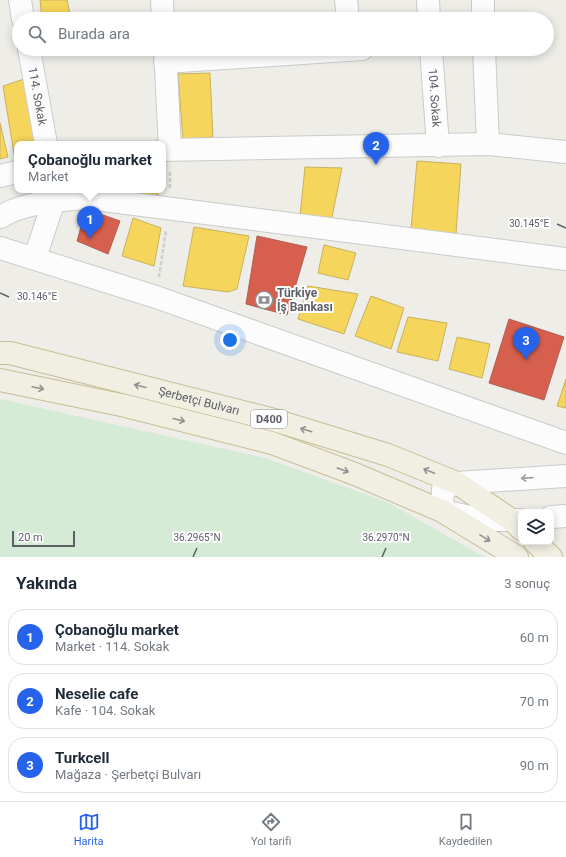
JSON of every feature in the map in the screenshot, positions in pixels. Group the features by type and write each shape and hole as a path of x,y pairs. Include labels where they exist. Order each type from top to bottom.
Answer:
{"highway":[{"name":"Şerbetçi Bulvarı","path":"3,351 274,420 388,455 457,483 518,523"},
{"name":"Şerbetçi Bulvarı","path":"0,380 126,406 272,444 355,474 442,511 517,557"},
{"path":"538,545 551,557"}],"street":[{"path":"20,0 22,12"},
{"path":"162,0 163,12"},
{"path":"346,0 347,12"},
{"path":"428,0 429,12"},
{"path":"483,0 483,12"},
{"name":"114. Sokak","path":"30,56 45,141"},
{"path":"165,56 166,141"},
{"name":"104. Sokak","path":"432,56 438,146"},
{"path":"484,56 488,144"},
{"path":"166,150 488,144 566,152"},
{"path":"0,176 14,173"},
{"path":"0,217 9,212 54,200 87,198 566,259"},
{"path":"35,258 54,200"},
{"path":"0,248 156,297 566,443"},
{"path":"518,523 486,520 442,511 442,489 457,483 566,476"},
{"path":"554,517 566,516"}],"green space":[{"path":"0,399 265,458 387,502 484,557 0,557"}],"building: Konut":[{"path":"40,0 67,0 70,12 41,12"},
{"path":"210,73 213,137 183,139 178,74"},
{"path":"24,79 37,141 14,141 14,154 3,86"},
{"path":"0,123 8,157 0,159"},
{"path":"417,161 461,164 456,234 411,229"},
{"path":"305,167 342,168 331,222 300,216"},
{"path":"137,193 158,193 158,198 136,197"},
{"path":"133,218 161,228 154,266 122,256"},
{"path":"194,227 249,236 237,289 228,292 183,286"},
{"path":"324,245 356,253 348,280 318,273"},
{"path":"308,286 358,294 344,334 298,319"},
{"path":"371,296 404,308 391,349 355,336"},
{"path":"408,317 447,323 438,361 397,352"},
{"path":"457,337 490,344 482,378 449,369"},
{"path":"566,379 566,408 557,406"}],"building: Ticaret":[{"path":"86,209 120,221 108,254 77,241"},
{"path":"257,236 307,247 287,315 246,304"},
{"path":"509,319 564,337 544,400 489,383"}],"place":[{"name":"Neselie cafe","path":"376,165"},
{"name":"Çobanoğlu market","path":"90,239"},
{"name":"Türkiye İş Bankası","path":"264,300"},
{"name":"Turkcell","path":"526,360"}]}
